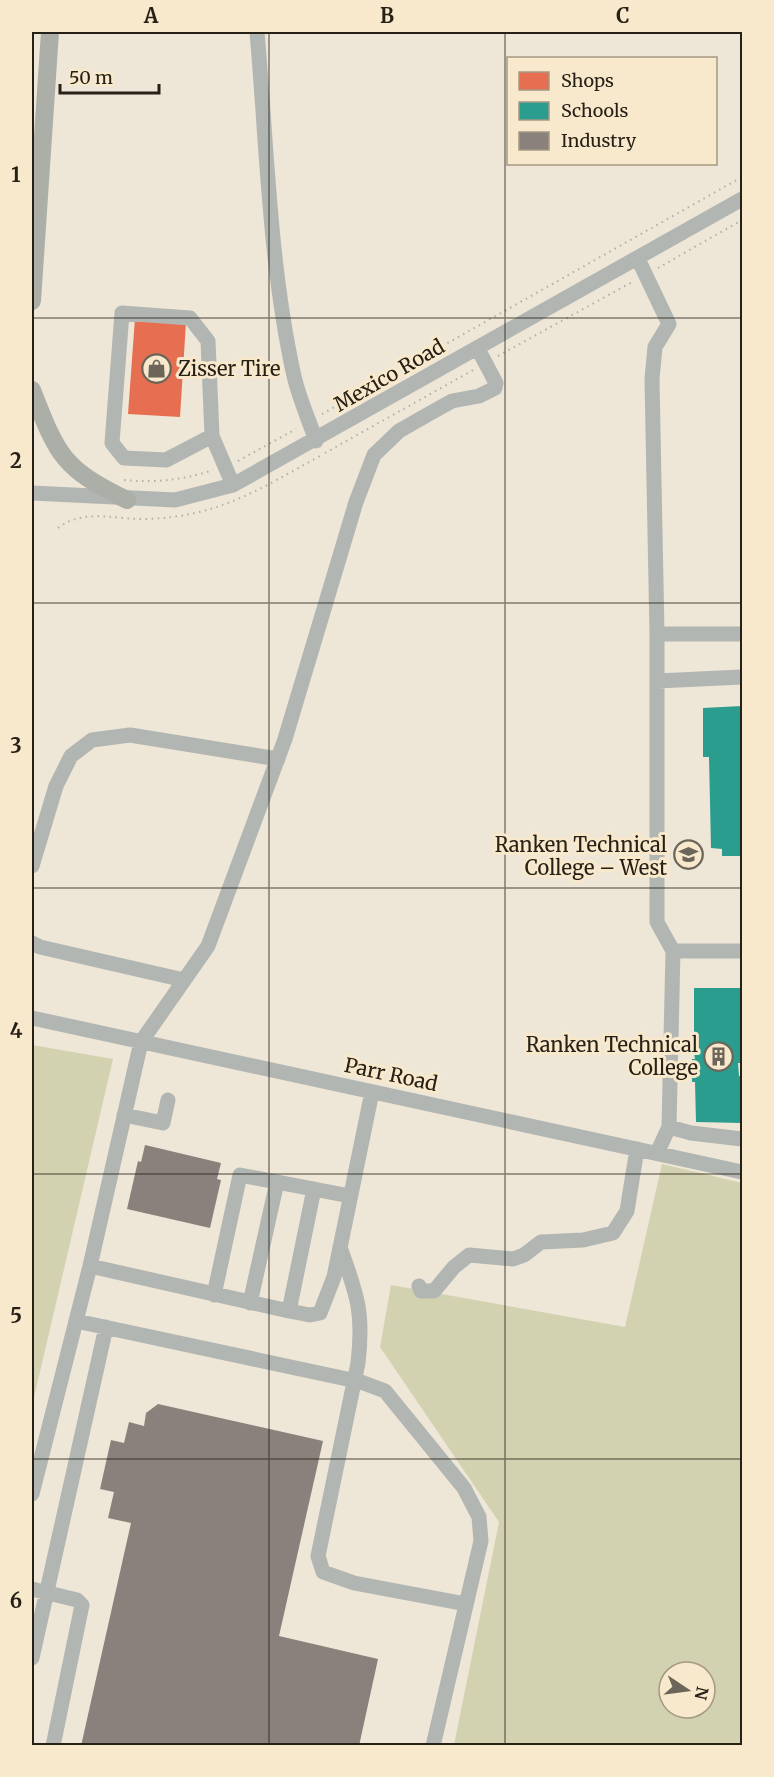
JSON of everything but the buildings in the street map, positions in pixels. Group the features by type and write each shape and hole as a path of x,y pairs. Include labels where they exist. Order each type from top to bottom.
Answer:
{"main road":[{"path":"32,301 50,32"},
{"path":"32,390 57,449 74,470 91,482 127,500"}],"street":[{"path":"257,32 271,220 294,377 315,441"},
{"name":"Mexico Road","path":"32,493 127,500 176,500 233,485 315,441 742,199"},
{"path":"638,259 669,324 655,347 652,379 657,634 657,922 673,951 669,1126 657,1153"},
{"path":"212,436 166,460 124,458 112,443 122,313 190,318 208,341 212,436 233,485"},
{"path":"32,1494 90,1266 141,1042 208,946 278,759 356,502 374,455 399,431 452,401 479,396 495,388 496,383 478,349"},
{"path":"657,634 742,634"},
{"path":"657,681 742,677"},
{"path":"32,866 56,786 71,756 92,740 130,735 278,759"},
{"path":"32,943 40,947 184,980"},
{"path":"673,951 742,951"},
{"name":"Parr Road","path":"32,1018 742,1172"},
{"path":"90,1266 289,1311 310,1315 320,1313 334,1277 372,1092"},
{"path":"124,1115 164,1123 168,1100"},
{"path":"669,1126 691,1133 742,1139"},
{"path":"419,1286 421,1291 434,1291 469,1254 513,1259 524,1256 541,1242 583,1240 613,1233 627,1211 637,1149"},
{"path":"214,1295 240,1175 351,1196"},
{"path":"250,1303 276,1182"},
{"path":"289,1311 314,1190"},
{"path":"340,1247 359,1302 362,1334 318,1556 323,1572 354,1583 466,1604"},
{"path":"76,1321 354,1381 386,1391 464,1488 479,1517 481,1541 433,1746"},
{"path":"32,1658 39,1591 106,1327"},
{"path":"39,1591 77,1600 82,1605 53,1746"}],"path":[{"path":"118,479 191,478 225,466 742,177"}],"green space":[{"path":"32,1045 113,1059 32,1406"},
{"path":"662,1164 742,1183 742,1745 454,1745 499,1522 380,1347 391,1285 625,1327"}],"place":[{"name":"Zisser Tire","path":"157,368"},
{"name":"Ranken Technical College – West","path":"688,855"},
{"name":"Ranken Technical College","path":"719,1056"}]}
